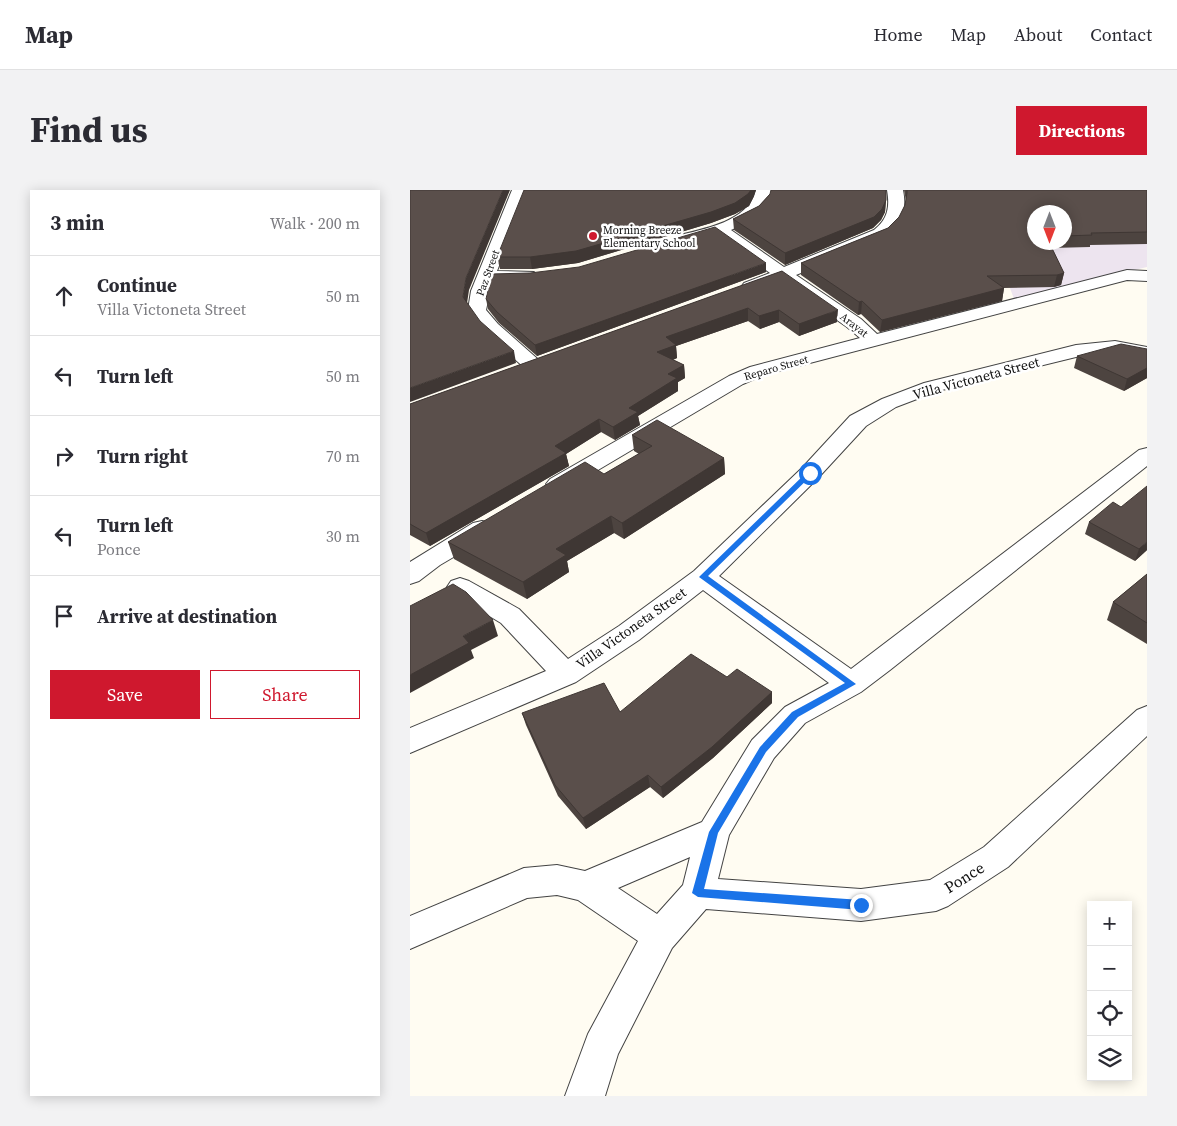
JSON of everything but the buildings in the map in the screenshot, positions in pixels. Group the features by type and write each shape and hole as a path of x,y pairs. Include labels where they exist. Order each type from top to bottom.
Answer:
{"street":[{"name":"Paz Street","path":"520,190 480,291 477,310 491,328 534,366"},
{"path":"663,246 718,229 742,219 756,210 764,197 764,190"},
{"path":"730,294 785,274 880,234 886,230 898,212 895,190"},
{"name":"Arayat","path":"718,229 785,274 854,324 874,341"},
{"path":"486,277 540,275"},
{"name":"Reparo Street","path":"543,493 736,380 757,371 1127,276 1147,276"},
{"name":"Villa Victoneta Street","path":"410,741 566,674 629,633 703,577 810,473 858,421 889,403 932,387 1076,351 1115,347 1147,353"},
{"path":"585,1096 601,1047 660,936 698,893 714,832 763,750 795,715 851,684 1147,455"},
{"path":"410,575 431,559 500,519"},
{"path":"703,577 851,684"},
{"path":"460,588 510,616 566,674"},
{"name":"Ponce","path":"698,893 861,905 936,895 996,857 1147,718"},
{"path":"586,886 714,832"},
{"path":"410,934 524,883 557,880 586,886 660,936"}],"shaded area":[{"path":"974,190 1147,190 1147,267 1014,299"}],"place":[{"name":"Morning Breeze Elementary School","path":"593,236"}],"route":[{"path":"810,473 703,577 851,684 795,715 763,750 714,832 698,893 861,905"}]}
